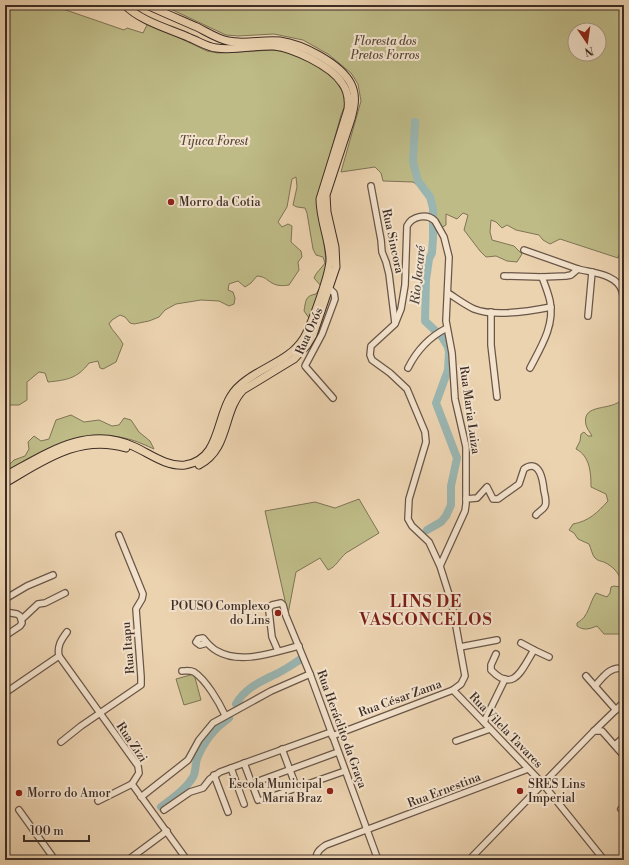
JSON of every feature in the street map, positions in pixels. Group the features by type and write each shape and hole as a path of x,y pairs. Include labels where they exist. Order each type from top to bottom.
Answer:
{"main road":[{"path":"5,476 61,446 84,440 101,439 123,442 164,462 178,465 185,465 197,461 206,454 211,447 233,392 245,382 290,354 299,345 307,330 327,278 330,264 329,249 320,211 320,199 348,109 346,89 340,80 321,65 294,51 267,46 216,48 147,19 133,12 125,5"},
{"path":"5,483 62,452 70,449 107,444 127,449 162,466 171,468 187,469 201,464 218,448 234,403 243,390 294,358 307,345 313,335 330,288 335,271 336,257 326,212 326,195 354,108 355,96 352,85 339,69 322,57 299,45 278,40 228,41 150,6 145,10 147,19"},
{"path":"191,38 197,38 199,36 200,33 197,27"}],"street":[{"name":"Rua Sincora","path":"371,186 382,252 389,274 395,324"},
{"name":"Rua Sincora","path":"430,218 423,216 409,221 407,226 404,300 395,324 371,346 370,355 372,360 408,389 422,425 426,442 409,499 408,519 412,526 429,542 440,566"},
{"name":"Rua Maria Luiza","path":"430,218 444,237 448,250 448,293 444,329 451,346 455,400 465,438 466,455 465,511 440,566"},
{"path":"524,250 578,269 614,279 619,284 622,292 624,311"},
{"path":"504,276 542,277 571,275 578,269"},
{"path":"588,316 592,272"},
{"path":"530,368 548,333 550,321 551,307 542,277"},
{"name":"Rua Orós","path":"330,288 334,293 335,299 322,334 305,366 334,398"},
{"path":"448,293 475,309 491,312 521,312 551,307"},
{"path":"491,312 491,345 497,397"},
{"path":"408,368 421,347 433,335 444,329"},
{"path":"466,499 477,498 487,487 491,497 493,499 498,499 519,484 524,469 534,467 542,474 546,502 545,507 536,515"},
{"name":"Rua Itapu","path":"100,714 141,685 142,677 136,609 142,599 143,594 119,536"},
{"path":"440,566 448,590 465,676 461,684 453,690"},
{"path":"5,599 27,586 53,575"},
{"path":"5,636 20,626 22,619 38,604 45,603 65,593"},
{"name":"Rua Heráclito da Graça","path":"278,651 270,630 269,608 272,605 280,603 283,606 310,674 378,860"},
{"path":"5,612 17,614 22,619"},
{"path":"5,693 59,656 59,643 67,632"},
{"path":"460,647 497,640"},
{"path":"207,643 224,655 254,657 299,646"},
{"path":"521,643 549,657"},
{"path":"496,654 491,665 491,670 505,679 513,679 517,677 534,650"},
{"name":"Rua Zizi","path":"59,656 138,766 139,773 132,784"},
{"path":"595,686 613,668 624,669"},
{"path":"182,671 190,670 197,675 218,699 225,715"},
{"path":"141,797 184,765 191,756 198,740 213,723 225,715 271,691 310,674"},
{"path":"586,676 616,710"},
{"path":"484,722 505,679"},
{"name":"Rua Vilela Tavares","path":"453,690 543,784 604,860"},
{"name":"Rua César Zama","path":"214,775 282,749 331,734 453,690"},
{"path":"469,860 624,702"},
{"path":"62,742 81,726 100,714"},
{"path":"602,731 609,717"},
{"path":"456,741 490,729"},
{"path":"594,731 602,731 624,756"},
{"path":"615,745 624,737"},
{"path":"282,749 297,789"},
{"path":"256,782 338,752"},
{"path":"244,763 260,800 297,789 345,771"},
{"path":"231,768 244,804"},
{"name":"Rua Ernestina","path":"316,860 317,853 326,845 368,831 528,770"},
{"path":"164,810 190,792 202,788 214,775 228,812"},
{"path":"98,802 132,784 187,860"},
{"path":"19,810 55,860"},
{"path":"128,860 167,831"}],"green space":[{"name":"Tijuca Forest","path":"5,5 58,5 60,8 124,30 127,28 143,33 148,23 207,51 218,53 273,50 289,52 303,57 329,73 342,87 346,103 341,115 317,202 323,233 326,262 325,276 309,318 304,311 306,301 308,297 316,294 321,286 314,278 325,263 323,257 316,255 313,249 305,208 293,205 297,187 296,177 292,179 287,207 278,222 282,227 288,224 292,226 291,242 301,251 302,257 298,262 299,270 289,285 276,285 257,276 245,287 238,281 229,284 228,290 233,292 235,298 234,304 229,306 219,301 201,300 176,304 165,310 159,317 134,324 130,323 125,317 120,315 109,324 123,344 116,362 103,369 100,368 98,361 89,363 76,376 48,382 45,373 39,372 27,382 27,400 19,405 5,405"},
{"name":"Floresta dos Pretos Forros","path":"162,5 624,5 624,258 619,255 618,258 560,239 550,244 543,240 539,235 516,230 507,225 502,228 496,222 491,220 490,232 492,240 514,246 522,254 517,262 507,261 496,256 486,257 464,230 468,215 463,213 457,219 446,214 446,225 441,228 431,214 431,197 413,182 383,181 381,173 375,167 341,172 361,101 358,84 351,73 328,54 303,40 274,34 238,36 226,35"},
{"path":"624,376 624,634 604,634 597,626 584,629 577,626 577,623 586,614 596,593 607,597 610,593 611,587 621,587 619,575 611,566 595,558 589,544 578,539 574,533 569,530 573,524 584,521 592,516 608,501 606,494 591,487 589,465 581,452 576,449 580,441 581,434 584,432 588,436 592,436 586,425 588,413 598,408 617,403 622,399 620,386"},
{"path":"71,415 84,422 99,420 112,426 119,425 124,418 131,420 139,432 150,441 154,449 135,441 114,436 81,438 50,448 9,469 9,465 14,460 25,456 29,449 28,442 34,436 41,441 49,439 56,420"},
{"path":"359,499 379,533 346,553 331,569 328,570 320,558 296,572 288,614 265,511 315,502 335,508"},
{"path":"194,674 201,700 184,705 176,679"}],"waterway":[{"name":"Rio Jacaré","path":"415,122 413,162 418,181 430,197 433,208 432,253 429,259 426,280 425,321 442,337 448,347 448,370 436,403 457,458 451,486 451,505 446,516 441,522 427,530"},
{"name":"Rio Jacaré","path":"236,704 240,698 253,686 283,671 301,659"},
{"name":"Rio Jacaré","path":"161,807 187,786 194,775 197,759 206,742 214,731 229,718"}],"place":[{"name":"Morro da Cotia","path":"171,202"},
{"name":"POUSO Complexo do Lins","path":"278,613"},
{"name":"Escola Municipal Maria Braz","path":"330,791"},
{"name":"SRES Lins Imperial","path":"520,791"},
{"name":"Morro do Amor","path":"19,793"}],"district":[{"name":"LINS DE VASCONCELOS","path":"426,610"}]}
